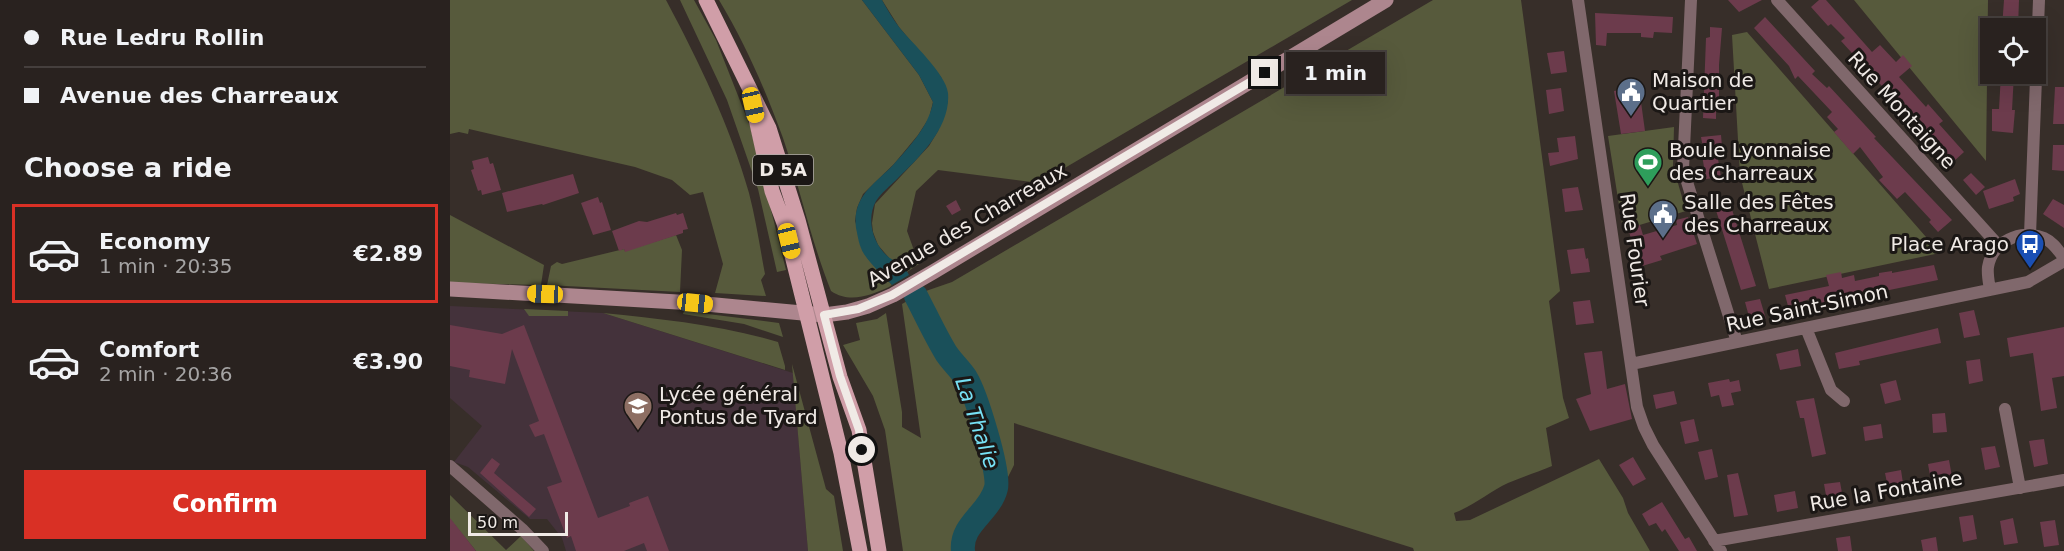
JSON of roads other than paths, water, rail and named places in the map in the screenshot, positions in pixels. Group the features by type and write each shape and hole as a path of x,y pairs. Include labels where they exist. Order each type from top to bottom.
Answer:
{"main road":[{"name":"D 5A","path":"706,0 770,128 824,315"},
{"name":"Avenue des Charreaux","path":"450,289 695,303 824,315 858,309 892,295 933,272 1386,0"},
{"name":"D 5A","path":"749,90 772,191 784,223 807,314"},
{"path":"807,314 841,453 860,551"},
{"path":"824,315 840,376 859,430 879,551"}],"street":[{"name":"Rue Fourier","path":"1578,0 1637,407 1653,445 1718,546"},
{"path":"1680,0 1695,0"},
{"path":"1691,0 1683,169 1737,342"},
{"name":"Rue Montaigne","path":"1777,0 1999,246"},
{"path":"2030,235 2039,0"},
{"path":"1990,290 1988,264 1999,246 2007,240 2020,235 2044,238 2052,243 2064,259"},
{"name":"Rue Saint-Simon","path":"1631,364 2028,282 2064,259"},
{"path":"1806,328 1831,390 1844,401"},
{"path":"2005,409 2020,488"},
{"path":"450,466 522,529 543,551"},
{"name":"Rue la Fontaine","path":"1718,546 2064,480"}],"water":[{"path":"862,0 882,0 899,27 935,68 946,85 948,93 945,118 932,140 916,161 881,195 872,210 872,230 880,248 894,261 903,264 909,275 892,285 862,251 856,228 858,207 866,192 894,164 918,135 931,111 933,102 919,75"}],"waterway":[{"name":"La Thalie","path":"916,296 946,353 964,375 970,387 986,433 994,466 996,488 993,497 966,533 963,551"}],"place":[{"name":"Maison de Quartier","path":"1631,118"},
{"name":"Boule Lyonnaise des Charreaux","path":"1648,188"},
{"name":"Salle des Fêtes des Charreaux","path":"1663,240"},
{"name":"Place Arago","path":"2030,270"},
{"name":"Lycée général Pontus de Tyard","path":"638,432"}]}
